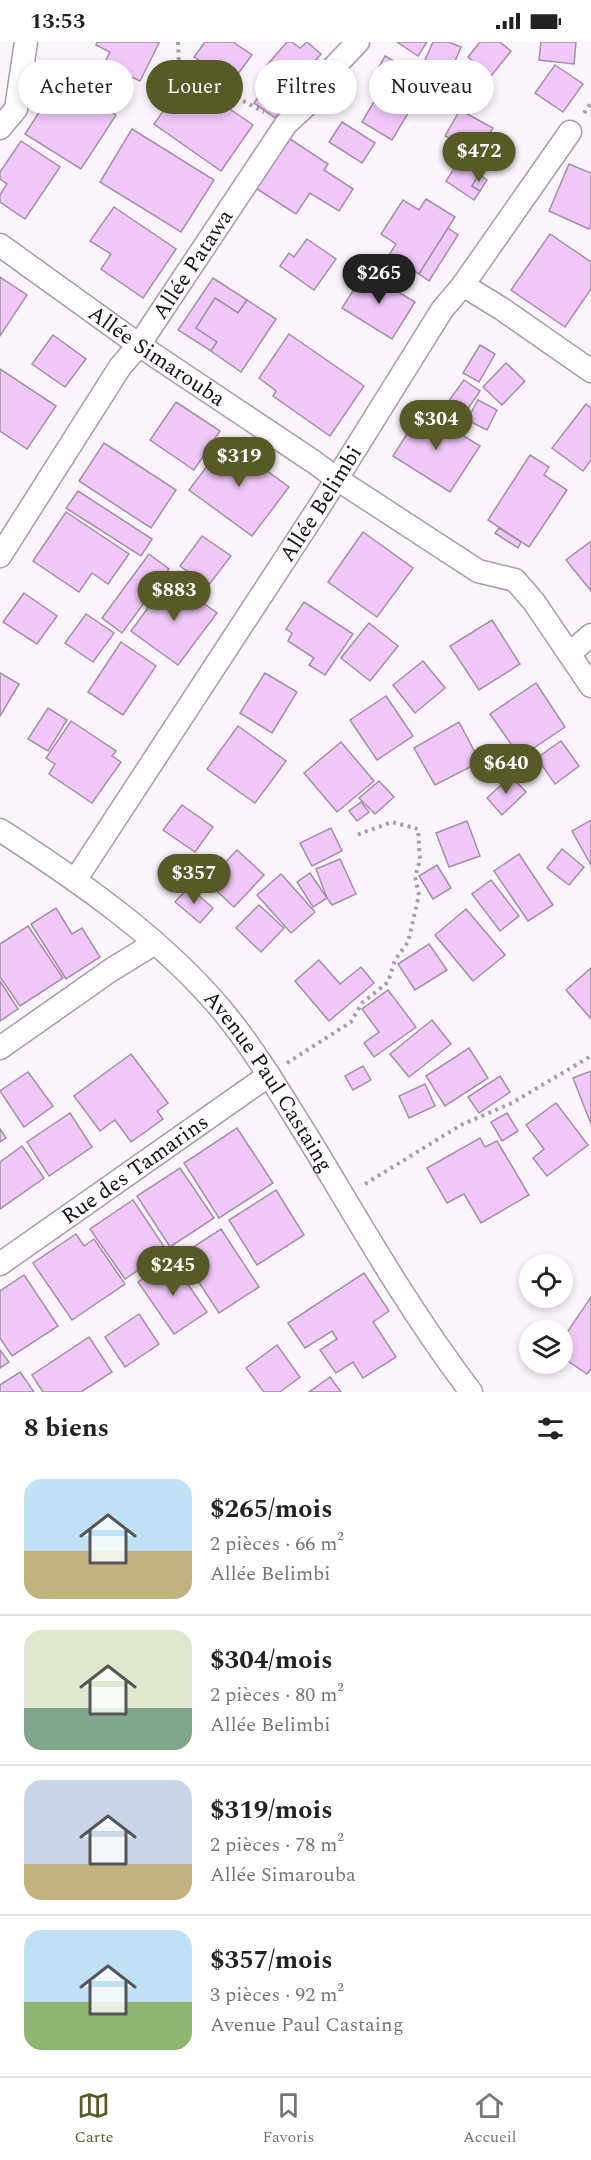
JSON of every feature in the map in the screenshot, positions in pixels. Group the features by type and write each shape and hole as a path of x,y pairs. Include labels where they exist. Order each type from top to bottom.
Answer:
{"street":[{"path":"0,128 16,108 26,42"},
{"name":"Allée Patawa","path":"0,556 120,367 139,345 286,124 310,102 334,67 358,42"},
{"name":"Allée Belimbi","path":"76,879 337,479 442,310 463,285 570,132"},
{"name":"Allée Simarouba","path":"0,245 139,345 478,571 514,580 534,602 591,686"},
{"path":"463,285 502,309 591,371"},
{"path":"570,653 591,635"},
{"name":"Avenue Paul Castaing","path":"0,830 76,879 154,943 202,987 269,1075 416,1317 471,1392"},
{"path":"0,1048 111,970 154,943"},
{"name":"Rue des Tamarins","path":"0,1264 269,1075"}],"path":[{"path":"178,42 179,67 286,124"},
{"path":"269,1075 351,1022 362,1003 388,982 396,960 408,942 420,895 415,877 420,860 418,829 392,822 354,836"},
{"path":"344,1197 461,1125 512,1103 591,1056"}],"building":[{"path":"97,42 159,43 150,60 146,60 146,69 140,81 134,78 134,60 106,60 110,52 96,45"},
{"path":"205,42 233,42 252,55 243,67 243,60 199,60 194,57"},
{"path":"287,42 292,42 300,48 307,42 321,54 316,60 271,60"},
{"path":"397,42 427,42 418,56"},
{"path":"433,42 448,42 461,47 456,60 425,60"},
{"path":"480,42 500,42 511,51 494,72 494,60 472,60 468,57"},
{"path":"541,42 576,42 574,64 539,60"},
{"path":"555,65 583,84 563,112 535,93"},
{"path":"369,110 369,114 408,114 392,140 362,122"},
{"path":"38,114 116,115 81,169 25,134"},
{"path":"161,114 237,114 253,125 221,171 154,124"},
{"path":"458,114 467,114 493,128 478,154 445,136"},
{"path":"342,122 375,143 362,163 329,142"},
{"path":"132,129 214,180 181,232 100,182"},
{"path":"287,137 328,164 324,170 353,189 339,211 310,193 296,214 254,187"},
{"path":"21,141 60,167 25,219 0,202 0,195 7,184 0,179 0,172"},
{"path":"466,150 486,163 472,186 480,191 474,200 446,181"},
{"path":"569,164 591,173 591,225 589,229 549,211"},
{"path":"479,174 487,180 480,191 472,186"},
{"path":"426,199 455,217 419,274 389,255 396,244 381,234 403,200 419,210"},
{"path":"114,207 176,249 143,298 101,269 111,254 90,241"},
{"path":"448,228 458,235 429,281 419,274"},
{"path":"550,234 591,262 591,289 565,327 511,290"},
{"path":"307,239 336,259 314,290 280,266 289,253 294,257"},
{"path":"365,272 415,302 392,339 342,308"},
{"path":"0,277 27,295 0,336"},
{"path":"213,278 247,300 238,313 215,298 196,328 217,342 211,351 178,330"},
{"path":"215,298 238,313 247,300 276,319 241,372 211,351 217,342 196,328"},
{"path":"289,334 364,386 330,436 273,396 276,391 259,378"},
{"path":"53,335 86,359 65,387 32,364"},
{"path":"480,345 495,354 479,382 463,373"},
{"path":"506,363 525,381 502,405 483,387"},
{"path":"0,369 56,406 27,449 0,431"},
{"path":"464,380 480,391 465,413 448,402"},
{"path":"478,400 497,410 487,430 467,420"},
{"path":"176,402 220,431 194,470 150,440"},
{"path":"586,404 591,408 591,460 583,471 552,448"},
{"path":"422,410 480,446 450,492 393,456"},
{"path":"226,441 289,487 252,536 189,490"},
{"path":"104,443 176,490 151,528 79,481"},
{"path":"530,455 549,467 544,475 567,490 529,547 488,520"},
{"path":"78,491 152,539 141,556 66,508"},
{"path":"66,512 129,554 108,584 92,573 79,592 33,561"},
{"path":"499,528 521,542 518,548 495,533"},
{"path":"363,532 413,568 377,617 328,582"},
{"path":"202,536 231,556 208,586 180,566"},
{"path":"591,543 591,591 566,560"},
{"path":"149,554 169,569 122,633 102,618"},
{"path":"169,579 217,613 178,665 131,631"},
{"path":"24,593 57,616 37,644 3,622"},
{"path":"304,602 353,634 325,675 309,665 314,658 288,641 292,633 286,629"},
{"path":"86,614 114,633 93,662 65,643"},
{"path":"492,620 520,664 479,690 450,646"},
{"path":"369,623 398,646 370,681 341,658"},
{"path":"121,642 156,666 123,715 88,692"},
{"path":"423,661 445,688 415,713 393,685"},
{"path":"0,673 19,684 0,716"},
{"path":"265,673 297,692 272,733 240,713"},
{"path":"536,683 565,727 520,757 490,714"},
{"path":"386,696 413,736 377,760 350,720"},
{"path":"48,708 67,720 48,751 28,739"},
{"path":"71,721 116,751 112,756 121,762 92,803 49,774 55,764 46,758"},
{"path":"459,722 480,762 435,785 414,748"},
{"path":"238,726 286,761 255,803 207,769"},
{"path":"561,741 579,766 555,784 537,758"},
{"path":"341,742 374,781 337,812 304,773"},
{"path":"511,776 526,792 502,815 487,798"},
{"path":"379,781 394,797 375,814 359,798"},
{"path":"361,802 369,812 357,821 349,811"},
{"path":"182,805 213,827 195,852 163,830"},
{"path":"591,820 591,865 572,831"},
{"path":"467,821 480,856 449,867 436,833"},
{"path":"331,828 342,851 312,866 300,843"},
{"path":"562,849 584,867 569,885 547,868"},
{"path":"237,850 264,875 234,907 207,882"},
{"path":"519,854 553,905 528,921 494,871"},
{"path":"340,859 356,894 332,905 316,869"},
{"path":"437,865 451,888 433,899 419,876"},
{"path":"310,873 327,898 313,907 297,882"},
{"path":"281,874 315,912 291,933 257,895"},
{"path":"491,880 519,916 500,931 472,894"},
{"path":"189,887 213,908 200,923 175,902"},
{"path":"259,905 284,928 261,952 236,928"},
{"path":"56,908 72,934 82,928 100,957 66,979 31,924"},
{"path":"466,909 505,955 473,981 435,935"},
{"path":"28,926 63,978 20,1006 0,977 0,944"},
{"path":"429,944 447,970 415,990 398,964"},
{"path":"319,960 340,984 361,967 374,983 329,1021 295,981"},
{"path":"591,968 591,1019 566,990"},
{"path":"0,981 18,1009 0,1021"},
{"path":"388,990 416,1027 374,1057 364,1043 379,1032 362,1009"},
{"path":"432,1020 451,1044 409,1077 390,1054"},
{"path":"469,1048 488,1078 445,1106 426,1076"},
{"path":"131,1054 168,1103 157,1111 163,1119 131,1142 115,1120 100,1131 74,1096"},
{"path":"363,1066 371,1080 353,1090 345,1076"},
{"path":"591,1071 591,1124 573,1078"},
{"path":"28,1072 53,1106 24,1127 0,1091"},
{"path":"500,1076 510,1092 479,1113 468,1097"},
{"path":"425,1084 435,1106 409,1118 399,1096"},
{"path":"556,1103 588,1145 547,1176 533,1158 544,1149 526,1125"},
{"path":"70,1113 92,1147 49,1176 27,1142"},
{"path":"507,1113 518,1131 502,1141 491,1122"},
{"path":"237,1128 273,1183 219,1218 184,1163"},
{"path":"0,1129 6,1138 0,1142"},
{"path":"480,1138 485,1147 497,1141 529,1195 481,1223 464,1194 447,1203 427,1168"},
{"path":"22,1146 44,1178 0,1209 0,1162"},
{"path":"180,1168 214,1218 170,1247 137,1196"},
{"path":"276,1190 304,1235 257,1265 229,1220"},
{"path":"133,1200 167,1251 125,1279 90,1229"},
{"path":"221,1229 259,1287 219,1313 181,1255"},
{"path":"76,1234 84,1246 94,1239 125,1284 72,1320 33,1263"},
{"path":"171,1260 207,1312 174,1334 138,1282"},
{"path":"364,1273 389,1311 373,1322 396,1357 363,1378 353,1362 336,1373 320,1350 337,1339 332,1331 305,1348 288,1323"},
{"path":"24,1275 58,1326 12,1356 0,1338 0,1291"},
{"path":"591,1297 591,1369 587,1374 573,1364 573,1324"},
{"path":"139,1314 159,1344 125,1367 105,1337"},
{"path":"89,1337 112,1372 81,1392 43,1392 32,1375"},
{"path":"277,1345 300,1377 280,1392 264,1392 246,1368"},
{"path":"0,1350 9,1362 0,1368"},
{"path":"20,1372 34,1392 0,1392 0,1385"},
{"path":"330,1377 341,1392 309,1392"}]}
